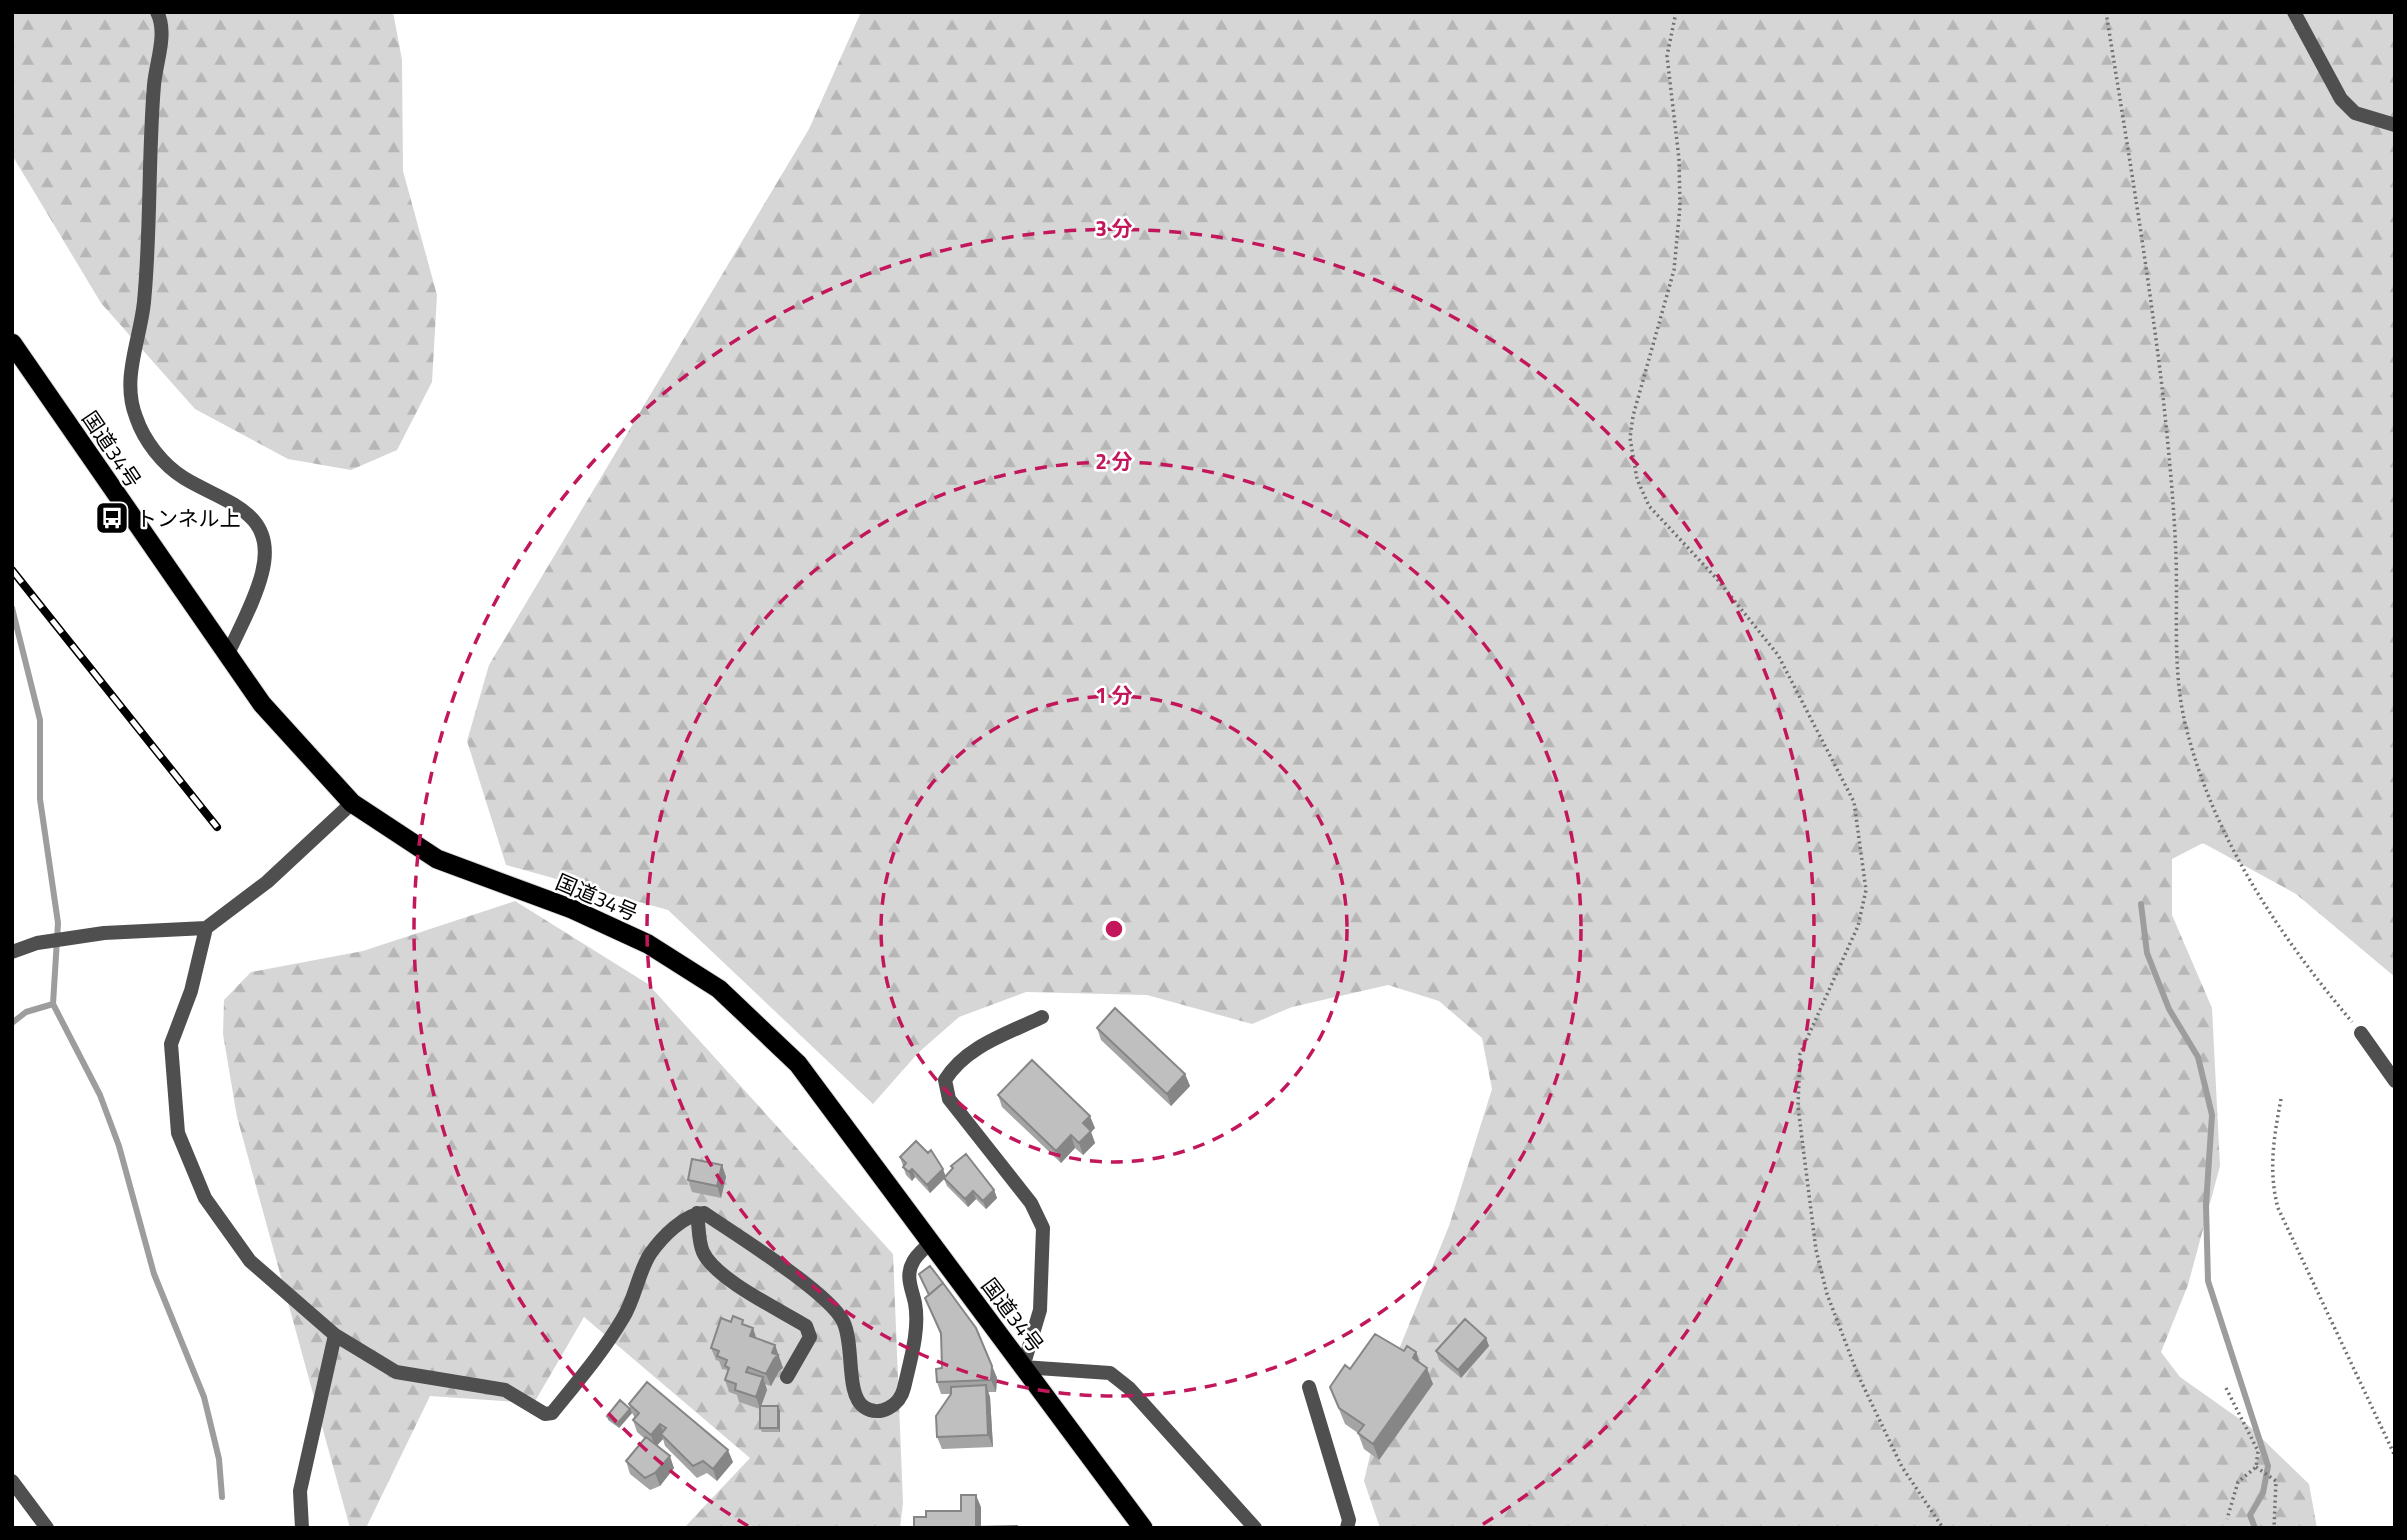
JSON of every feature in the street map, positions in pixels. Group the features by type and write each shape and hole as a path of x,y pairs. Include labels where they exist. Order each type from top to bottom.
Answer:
{"highway":[{"name":"国道34号","path":"12,343 262,704 352,803 437,859 572,909 648,944 719,989 798,1064 1143,1528"}],"street":[{"path":"157,12 162,23 154,85 144,303 128,385 136,417 156,454 183,478 237,505 260,526 265,547 262,573 227,656"},
{"path":"2294,12 2341,99 2355,113 2395,125"},
{"path":"12,951 37,943 104,933 206,928 267,881 352,803"},
{"path":"206,928 191,991 171,1044 178,1133 205,1198 250,1261 335,1335 396,1372 505,1390 545,1414 552,1413 596,1359 625,1315 650,1254 682,1221 697,1213 705,1213 820,1295 842,1320 852,1349 852,1388 857,1401 866,1409 881,1411 894,1407 902,1394 913,1346 915,1305 908,1280 913,1262 931,1242"},
{"path":"1042,1017 975,1049 956,1063 946,1080 949,1099 1031,1203 1042,1228 1040,1310 1023,1367 1110,1373 1129,1388 1255,1528"},
{"path":"2361,1033 2395,1081"},
{"path":"697,1213 702,1251 709,1261 725,1275 806,1326 810,1336 787,1377"},
{"path":"302,1528 300,1491 335,1335"},
{"path":"1309,1387 1349,1520 1347,1528"},
{"path":"12,1481 47,1528"}],"path":[{"path":"1676,12 1667,57 1679,159 1680,206 1674,270 1633,416 1630,438 1637,479 1649,506 1717,579 1778,654 1854,802 1866,890 1858,926 1800,1054 1798,1107 1816,1250 1828,1294 1858,1375 1902,1467 1943,1528"},
{"path":"2106,12 2132,168 2162,388 2176,555 2177,667 2186,727 2210,797 2240,868 2321,985 2361,1033"},
{"path":"2281,1099 2272,1164 2273,1188 2278,1208 2395,1456"},
{"path":"2226,1388 2258,1451 2256,1466 2238,1482 2227,1519"},
{"path":"2256,1466 2276,1481 2274,1528"}],"green space":[{"path":"12,12 393,12 402,60 403,171 437,295 432,382 397,450 351,470 288,459 195,409 101,303 12,155"},
{"path":"861,12 2395,12 2395,977 2296,894 2203,843 2172,859 2172,915 2212,1008 2220,1166 2188,1285 2161,1352 2180,1377 2248,1425 2309,1484 2317,1528 1380,1528 1364,1481 1389,1374 1449,1226 1492,1089 1482,1038 1439,1001 1388,985 1292,1007 1252,1024 1147,995 1026,992 959,1017 918,1053 873,1104 668,910 506,865 467,741 489,665 809,129"},
{"path":"515,901 648,984 893,1254 903,1503 900,1528 684,1528 750,1458 584,1317 534,1403 430,1396 366,1528 350,1528 237,1117 223,1034 224,1000 251,972 363,951"}],"building":[{"path":"1115,1008 1185,1074 1167,1094 1097,1028"},
{"path":"1032,1060 1090,1116 1083,1123 1091,1131 1079,1143 1071,1135 1056,1151 998,1095"},
{"path":"916,1141 928,1153 931,1150 943,1169 927,1185 912,1169 909,1172 903,1167 906,1163 900,1157"},
{"path":"966,1154 994,1190 983,1201 973,1191 965,1199 944,1178 953,1168 951,1166"},
{"path":"692,1159 722,1165 717,1186 688,1180"},
{"path":"930,1266 943,1283 929,1295 919,1274"},
{"path":"943,1283 976,1328 992,1366 991,1380 937,1382 936,1369 942,1368 941,1333 925,1298"},
{"path":"733,1316 743,1320 742,1324 753,1328 750,1336 775,1345 772,1353 778,1355 766,1374 748,1367 746,1372 763,1377 756,1397 735,1390 736,1384 725,1380 729,1368 725,1366 727,1360 717,1356 719,1351 711,1348 721,1318 731,1322"},
{"path":"1465,1319 1486,1338 1458,1370 1436,1351"},
{"path":"1375,1334 1404,1351 1407,1346 1416,1352 1413,1358 1427,1368 1373,1444 1358,1433 1364,1425 1339,1408 1330,1387 1345,1365 1350,1369"},
{"path":"647,1382 728,1450 713,1469 703,1461 693,1466 661,1434 666,1428 660,1424 651,1435 633,1420 639,1413 629,1404"},
{"path":"986,1385 988,1435 937,1437 936,1416 951,1394 951,1387"},
{"path":"620,1400 630,1409 617,1424 607,1416"},
{"path":"760,1406 778,1406 778,1428 760,1428"},
{"path":"646,1437 670,1456 655,1473 645,1478 626,1461"},
{"path":"961,1495 976,1495 976,1527 1017,1528 914,1528 914,1517 926,1517 926,1511 961,1511"}],"waterway":[{"path":"12,608 40,720 40,799 58,923 53,1004 100,1095 119,1146 154,1274 204,1397 219,1459 222,1497"},
{"path":"2141,904 2147,953 2169,1009 2198,1057 2212,1115 2206,1205 2208,1281 2268,1466 2263,1493 2250,1515 2255,1528"},
{"path":"12,1023 26,1012 53,1004"}],"railway":[{"path":"12,570 217,827"}],"place":[{"name":"トンネル上","path":"112,518"}]}
